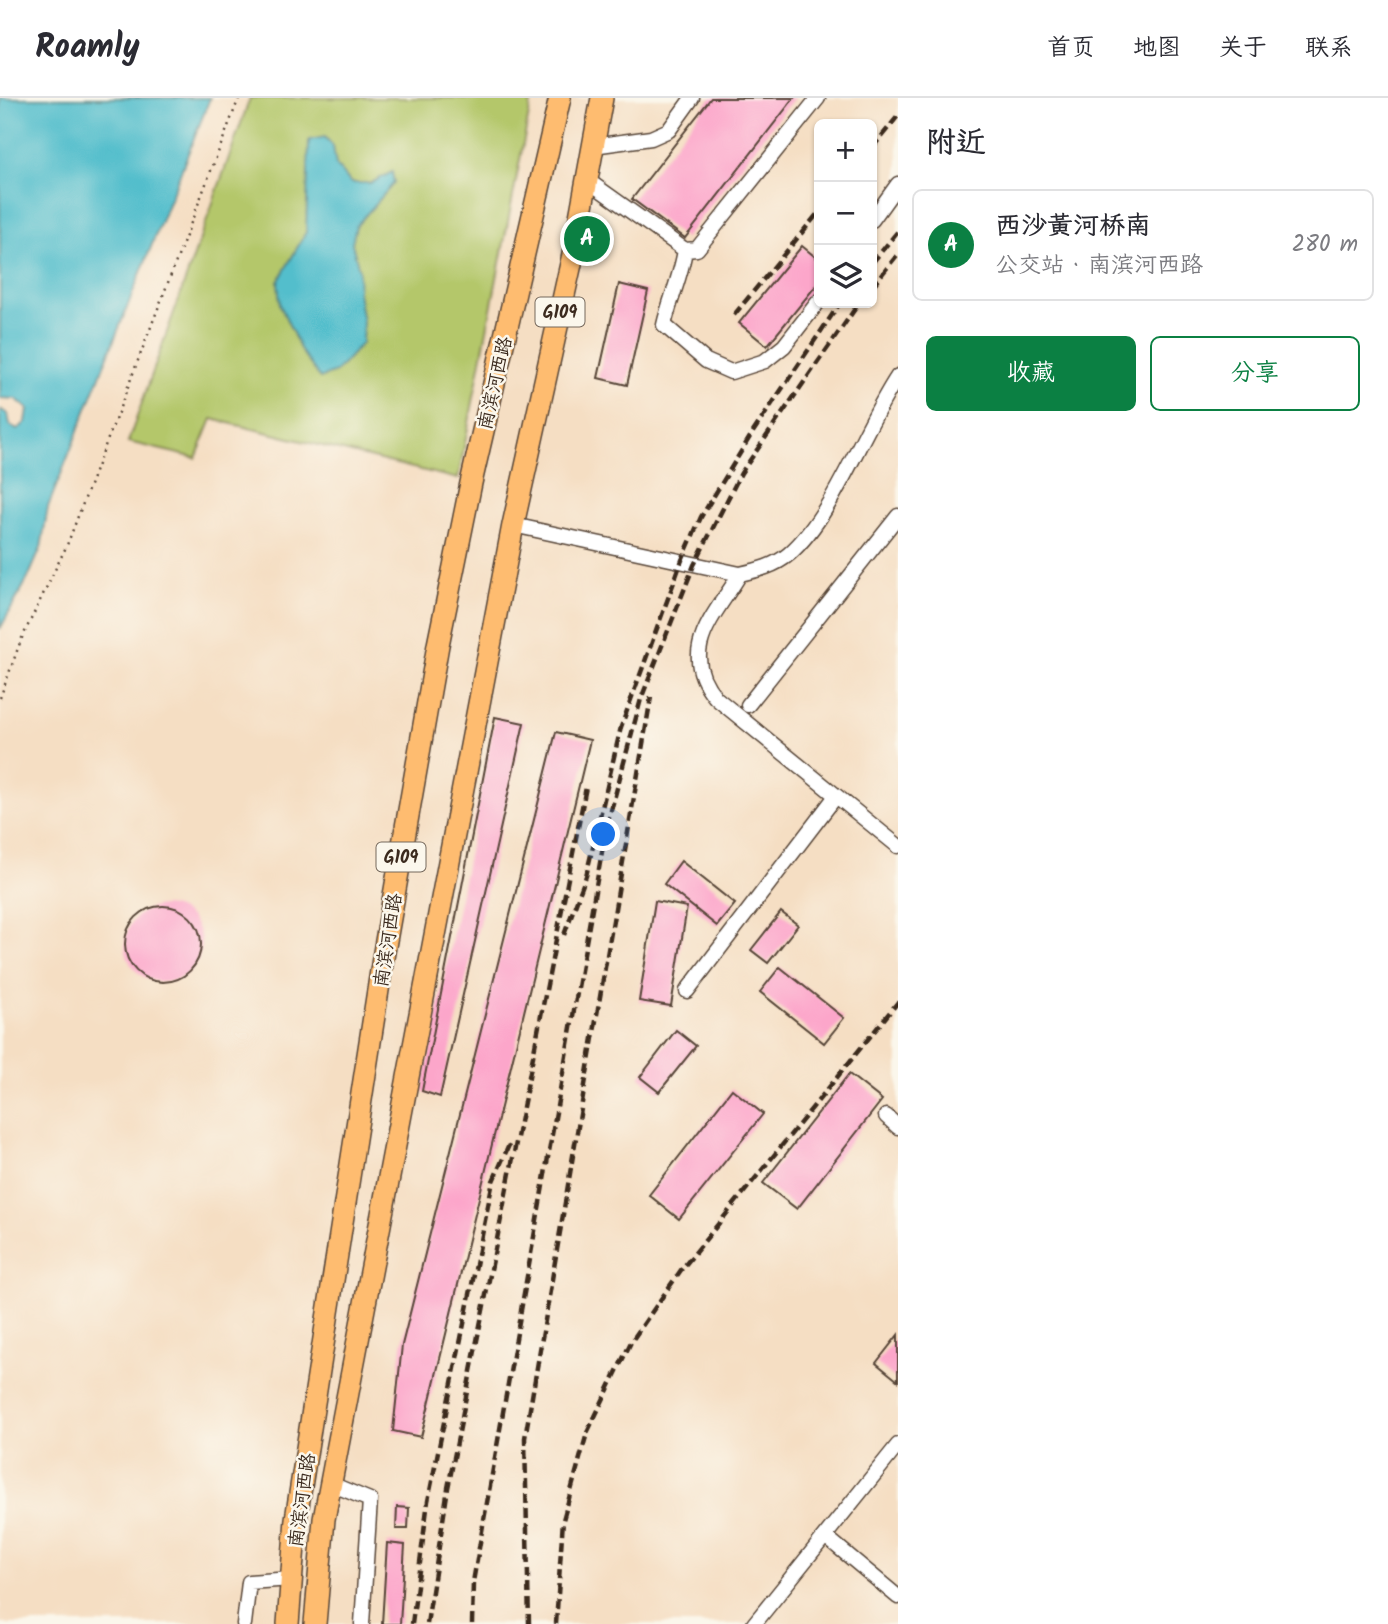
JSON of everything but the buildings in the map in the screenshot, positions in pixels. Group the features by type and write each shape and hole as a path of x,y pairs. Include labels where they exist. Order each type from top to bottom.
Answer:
{"highway":[{"name":"南滨河西路","path":"288,1624 296,1519 383,958 471,483 560,98"},
{"name":"G109","path":"513,525 602,98"},
{"name":"南滨河西路","path":"315,1624 324,1519 513,525"}],"street":[{"path":"593,146 651,138 669,130 692,98"},
{"path":"587,180 685,250 697,250 818,98"},
{"path":"877,213 898,184"},
{"path":"685,250 681,276 669,302 664,325 706,361 731,372 765,361 783,346 814,307"},
{"path":"513,525 740,574 763,570 788,556 818,521 898,376"},
{"path":"748,705 898,516"},
{"path":"740,574 699,645 702,681 716,698 898,846"},
{"path":"687,991 836,796"},
{"path":"886,1116 898,1127"},
{"path":"754,1624 898,1446"},
{"path":"331,1484 370,1500 362,1624"},
{"path":"296,1519 324,1519"},
{"path":"825,1536 898,1597"},
{"path":"244,1624 249,1582 292,1579"}],"path":[{"path":"0,698 20,640 68,545 239,98"}],"green space":[{"path":"250,98 532,98 458,479 212,419 196,458 128,442"}],"water":[{"path":"0,98 210,98 48,507 41,548 0,629 0,409 8,414 10,425 17,430 26,422 28,409 16,399 0,398"},
{"path":"325,137 333,146 336,165 351,183 371,183 392,172 394,183 356,226 352,243 359,270 362,343 336,372 320,378 301,351 280,305 278,282 306,232 309,140"}],"railway":[{"path":"877,142 898,116"},
{"path":"734,315 814,218"},
{"path":"877,257 898,231"},
{"path":"877,281 898,254"},
{"path":"564,935 586,876 621,727 682,560 701,517 753,432 837,308"},
{"path":"472,1624 473,1582 606,829 641,699 694,565 741,473 856,308"},
{"path":"529,1624 525,1438 651,697"},
{"path":"427,1624 448,1488 586,787"},
{"path":"556,1624 563,1520 587,1433 631,1342 681,1270 898,1002"},
{"path":"412,1624 428,1501 493,1181 509,1145"}],"place":[{"name":"西沙黄河桥南","path":"587,239"}]}
